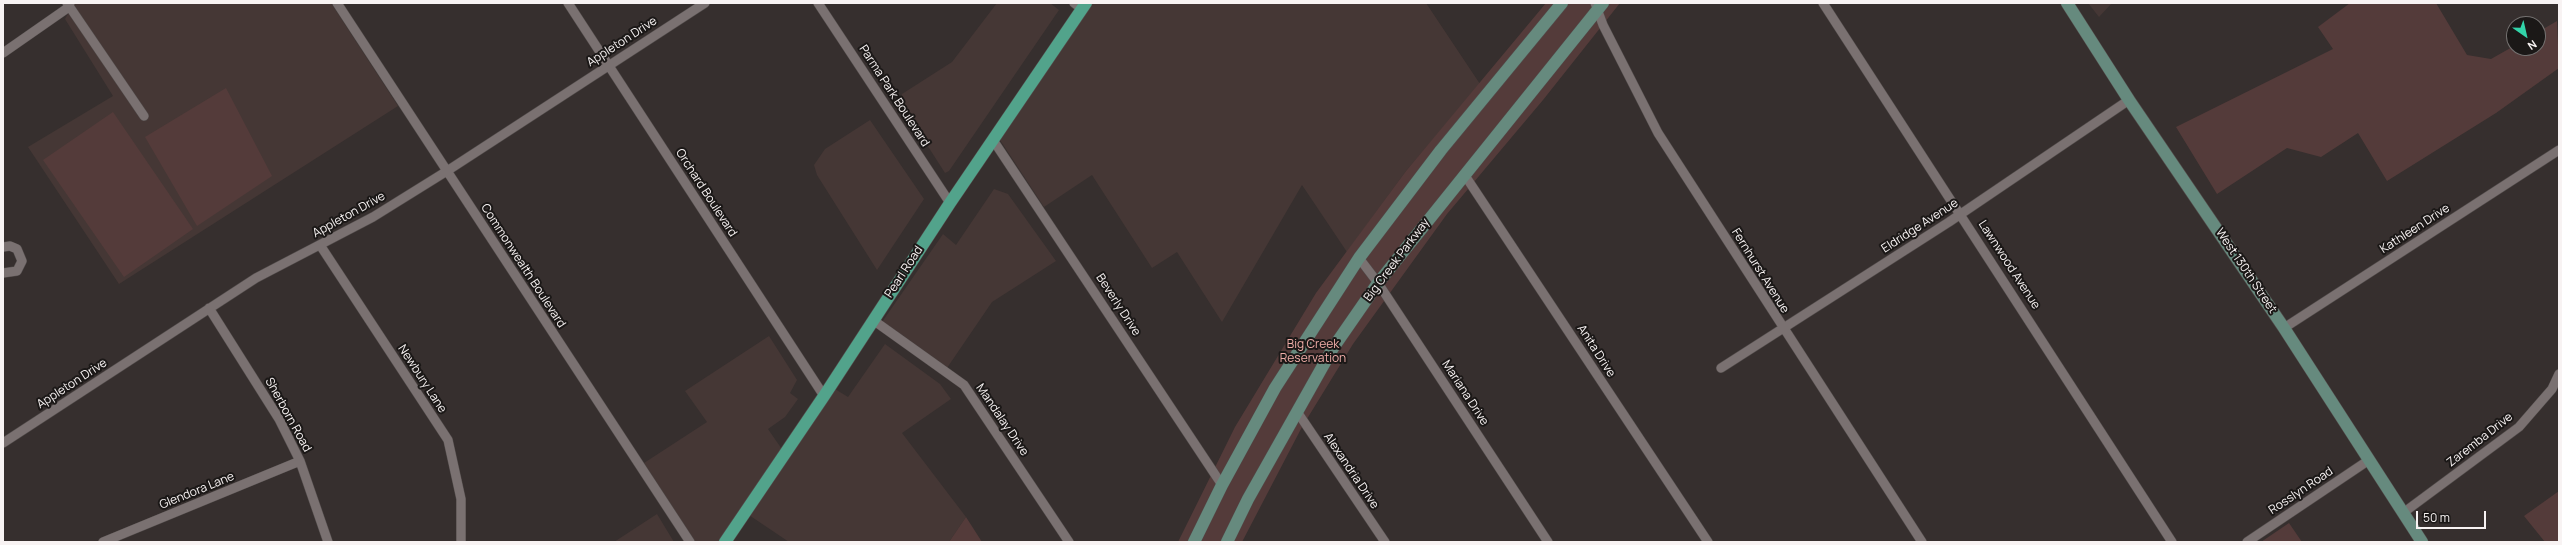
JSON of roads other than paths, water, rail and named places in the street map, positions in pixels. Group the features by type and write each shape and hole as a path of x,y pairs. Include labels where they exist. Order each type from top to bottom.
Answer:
{"main road":[{"name":"Pearl Road","path":"725,542 824,396 950,203 994,140 1081,5"}],"street":[{"name":"Commonwealth Boulevard","path":"337,3 690,542"},
{"name":"Orchard Boulevard","path":"568,3 824,396"},
{"name":"Appleton Drive","path":"3,443 256,278 373,217 447,171 705,3"},
{"name":"Parma Park Boulevard","path":"818,3 950,203"},
{"path":"1194,542 1222,485 1274,388 1359,258 1441,150 1562,3"},
{"name":"Lawnwood Avenue","path":"1823,3 2172,542"},
{"name":"West 130th Street","path":"2067,3 2129,100 2284,328 2422,542"},
{"path":"3,53 69,4 144,116"},
{"name":"Big Creek Parkway","path":"1227,542 1248,499 1298,413 1333,348 1378,283 1599,5"},
{"name":"Fernhurst Avenue","path":"1599,5 1603,25 1658,133 1922,542"},
{"name":"Eldridge Avenue","path":"1721,368 1784,330 1961,214 2129,100"},
{"name":"Beverly Drive","path":"994,140 1222,485"},
{"name":"Kathleen Drive","path":"2284,328 2559,150"},
{"name":"Anita Drive","path":"1464,174 1708,542"},
{"name":"Newbury Lane","path":"320,245 448,440 461,499 461,542"},
{"path":"3,247 10,246 17,249 22,261 17,270 3,273"},
{"name":"Mariana Drive","path":"1359,258 1378,283 1548,542"},
{"name":"Sherborn Road","path":"209,308 279,419 300,461 328,542"},
{"name":"Mandalay Drive","path":"873,320 964,385 1069,542"},
{"name":"Zaremba Drive","path":"2403,513 2519,427 2552,389 2559,374"},
{"name":"Alexandria Drive","path":"1298,413 1385,542"},
{"name":"Rosslyn Road","path":"2247,542 2369,460"},
{"name":"Glendora Lane","path":"103,542 300,461"}],"park label":[{"name":"Big Creek Reservation","path":"1313,352"}]}
